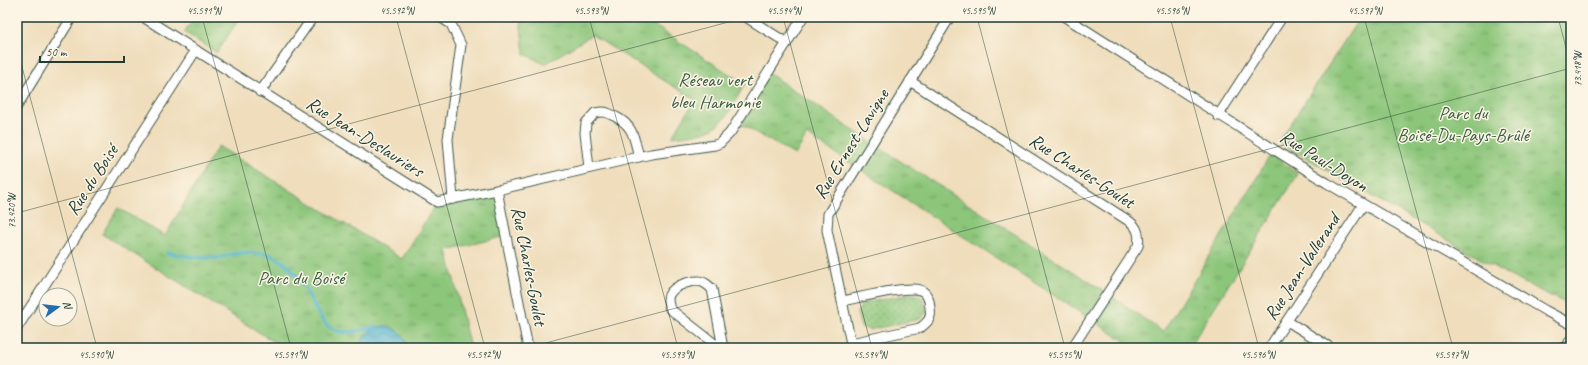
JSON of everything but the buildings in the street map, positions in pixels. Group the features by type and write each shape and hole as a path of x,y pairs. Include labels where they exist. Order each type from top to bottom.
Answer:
{"street":[{"path":"17,106 72,17"},
{"name":"Rue Jean-Deslauriers","path":"143,17 437,202 497,190 639,157 710,147 720,143 730,133 803,17"},
{"path":"260,92 313,17"},
{"name":"Rue Jean-Deslauriers","path":"440,17 451,24 461,45 448,139 454,199"},
{"path":"746,17 787,43"},
{"name":"Rue Ernest-Lavigne","path":"842,301 908,288 920,290 927,295 931,317 926,324 920,328 852,346 842,301 827,230 828,214 950,17"},
{"name":"Rue Paul-Doyon","path":"1065,17 1218,116 1363,205 1546,312 1571,324"},
{"path":"1218,116 1282,17"},
{"name":"Rue du Boisé","path":"17,328 196,50"},
{"name":"Rue Charles-Goulet","path":"910,81 1134,224 1138,230 1140,238 1138,246 1072,348"},
{"path":"589,168 585,133 586,123 594,113 604,111 625,122 632,133 639,157"},
{"name":"Rue Charles-Goulet","path":"497,190 528,348"},
{"name":"Rue Jean-Vallerand","path":"1270,348 1363,205"},
{"path":"720,348 670,309 668,300 670,294 677,286 698,281 706,284 712,289 723,348"},
{"path":"1287,321 1331,348"},
{"path":"1566,348 1571,339"}],"green space":[{"path":"195,17 240,17 217,53 184,32"},
{"name":"Réseau vert bleu Harmonie","path":"520,17 641,17 745,84 733,106 718,125 699,133 672,137 695,100 592,35 545,64 524,54"},
{"name":"Parc du Boisé-Du-Pays-Brûlé","path":"1360,17 1571,17 1571,287 1563,302 1510,276 1279,142"},
{"path":"768,73 872,143 1107,293 1163,332 1271,154 1298,174 1189,348 1135,348 807,135 795,155 737,122"},
{"name":"Parc du Boisé","path":"218,146 402,259 437,202 497,190 506,236 447,250 470,348 284,348 102,234 118,208 165,236"},
{"path":"911,294 919,296 923,299 927,312 920,319 869,330 861,327 857,312 863,303"}],"water":[{"path":"384,326 397,330 405,339 408,348 360,348 365,335 368,332 375,328"}],"waterway":[{"path":"167,253 210,258 218,258 231,254 242,253 270,255 289,267 297,276 318,314 328,326 343,332 360,331 376,327"}]}
